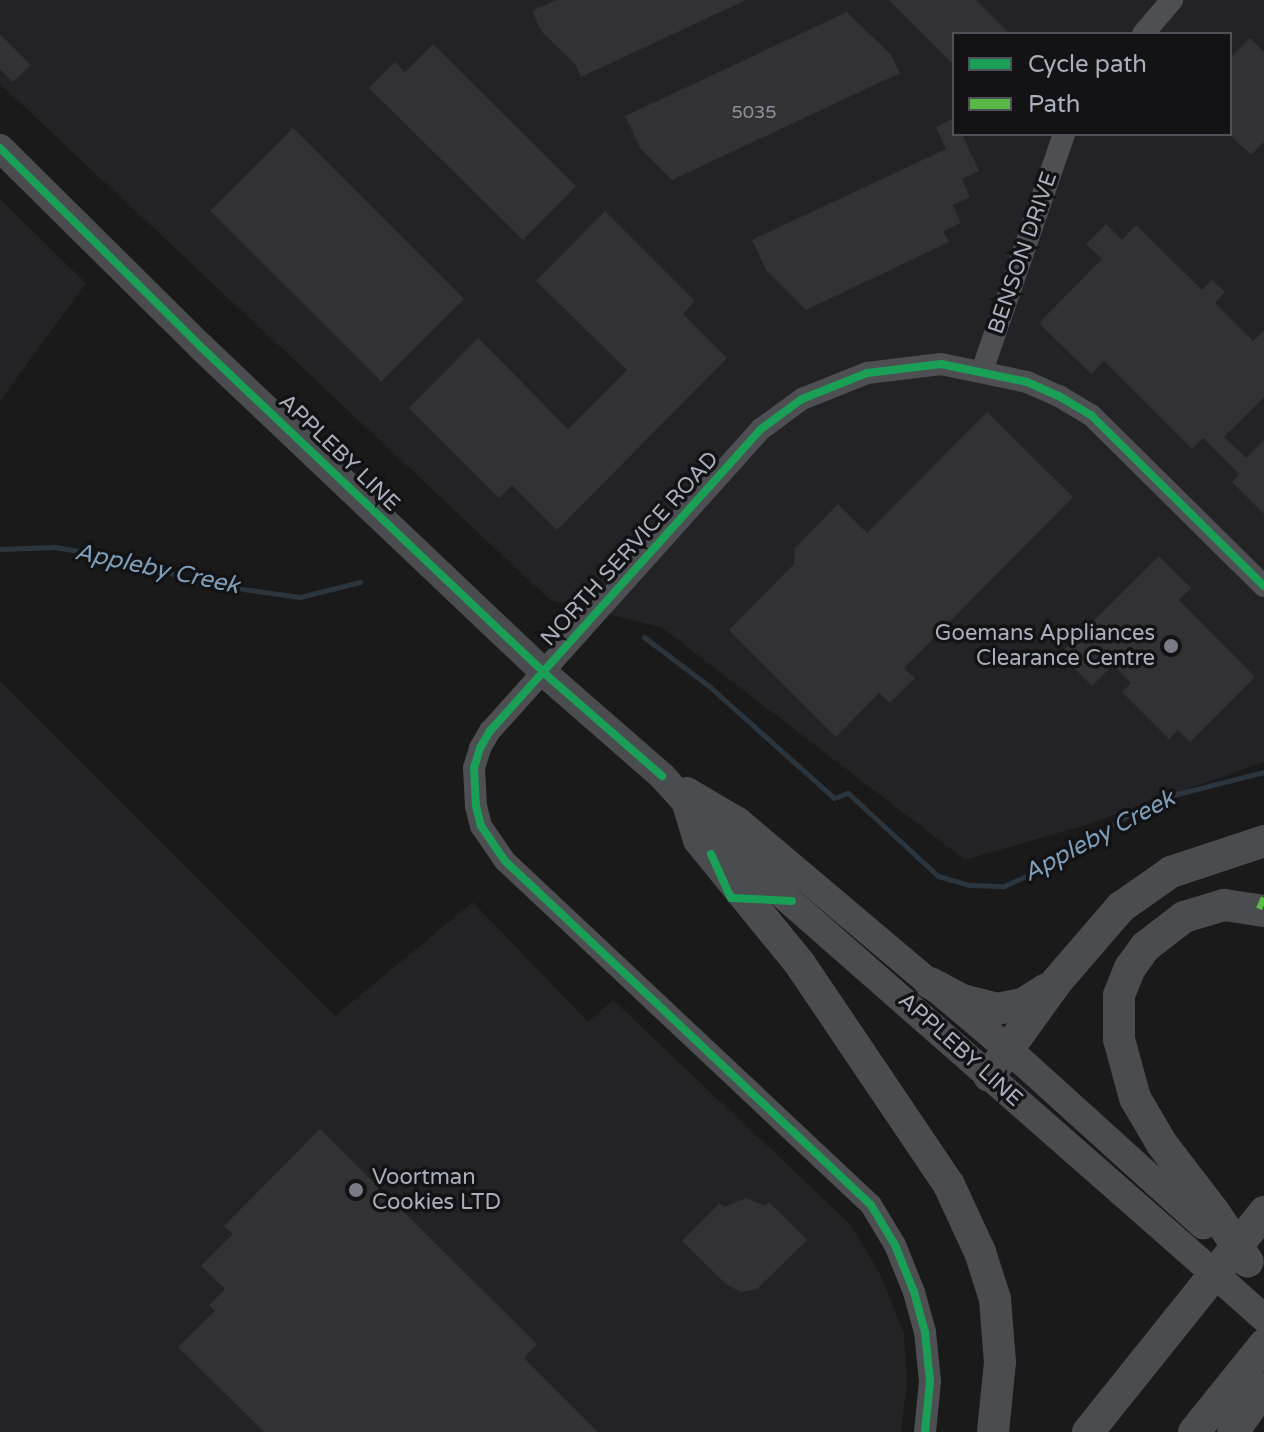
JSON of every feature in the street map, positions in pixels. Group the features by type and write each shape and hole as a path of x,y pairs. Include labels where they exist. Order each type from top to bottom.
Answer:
{"highway":[{"path":"689,807 699,840 800,964 949,1185 980,1252 995,1299 1000,1362 993,1432"},
{"path":"989,1076 1058,980 1121,907 1145,887 1181,868 1264,841"},
{"path":"1256,1269 1209,1219 1135,1098 1119,1039 1119,995 1130,968 1145,947 1184,917 1224,905 1264,911"},
{"path":"930,983 962,1000 997,1009 1034,999 1058,980"},
{"path":"1115,1398 1264,1188"},
{"path":"1088,1432 1264,1212"},
{"path":"1194,1432 1264,1345"},
{"path":"1233,1432 1264,1388"}],"main road":[{"name":"APPLEBY LINE","path":"0,148 200,346 544,673 662,776 720,840 837,939 1264,1318"},
{"name":"APPLEBY LINE","path":"662,776 738,821 1209,1219"}],"street":[{"path":"1145,32 1172,0"},
{"name":"BENSON DRIVE","path":"982,371 1063,136"},
{"name":"NORTH SERVICE ROAD","path":"925,1432 930,1381 925,1332 914,1292 895,1245 871,1205 505,861 481,826 473,787 480,748 761,429 802,399 867,373 902,366 941,364 982,371 1027,382 1091,415 1264,586"}],"shaded area":[{"path":"0,0 1264,0 1264,762 1082,826 965,860 661,627 550,600 0,84"},
{"path":"0,199 86,283 0,401"},
{"path":"0,681 335,1016 473,902 588,1022 613,1000 850,1224 879,1272 904,1333 907,1383 901,1432 0,1432"}],"building":[{"path":"556,0 746,0 581,77 575,64 542,32 532,11"},
{"path":"889,0 976,0 1008,32 952,32 952,63"},
{"path":"847,12 891,55 900,73 672,180 640,148 625,116"},
{"path":"0,34 31,65 13,82 0,69"},
{"path":"1250,38 1264,52 1264,142 1251,155 1231,136 1232,56"},
{"path":"433,44 576,186 523,240 369,88 395,62 405,72"},
{"path":"952,119 952,136 963,136 979,171 962,179 970,197 953,205 961,223 943,231 949,242 806,310 766,270 752,240 946,149 936,127"},
{"path":"293,128 464,299 381,382 210,211"},
{"path":"605,211 695,301 683,314 727,358 557,530 512,485 499,498 409,408 478,338 568,429 627,370 536,281"},
{"path":"1106,224 1122,240 1136,225 1202,290 1212,280 1225,292 1215,303 1253,341 1264,330 1264,397 1224,437 1246,458 1264,440 1264,514 1232,482 1239,474 1203,438 1192,449 1104,361 1091,374 1039,323 1102,259 1086,244"},
{"path":"987,412 1073,497 904,668 915,678 890,703 879,693 836,737 729,630 794,564 795,548 838,504 867,533"},
{"path":"1159,556 1191,588 1179,600 1255,677 1190,742 1178,730 1169,739 1122,692 1131,683 1113,665 1092,686 1060,654"},
{"path":"320,1129 537,1344 524,1358 598,1432 264,1432 178,1347 215,1311 209,1305 225,1289 201,1266 233,1234 224,1226"},
{"path":"746,1198 765,1206 769,1202 807,1240 757,1289 741,1292 727,1285 682,1241 720,1203 724,1207"}],"waterway":[{"name":"Appleby Creek","path":"0,549 55,547 148,563 191,582 300,597 360,582"},
{"name":"Appleby Creek","path":"644,637 710,687 834,798 848,793 938,876 970,885 1004,886 1038,871 1123,818 1173,795 1264,772"}],"marked path":[{"path":"1259,909 1264,897"}],"cycle path":[{"path":"0,148 200,346 544,673 662,776"},
{"path":"925,1432 930,1381 925,1332 914,1292 895,1245 871,1205 505,861 481,826 476,806 474,768 480,748 490,731 761,429 802,399 867,373 941,364 1027,382 1059,396 1091,415 1264,586"},
{"path":"711,854 731,898 792,901"}],"place":[{"name":"Goemans Appliances Clearance Centre","path":"1171,646"},
{"name":"Voortman Cookies LTD","path":"356,1190"}]}
